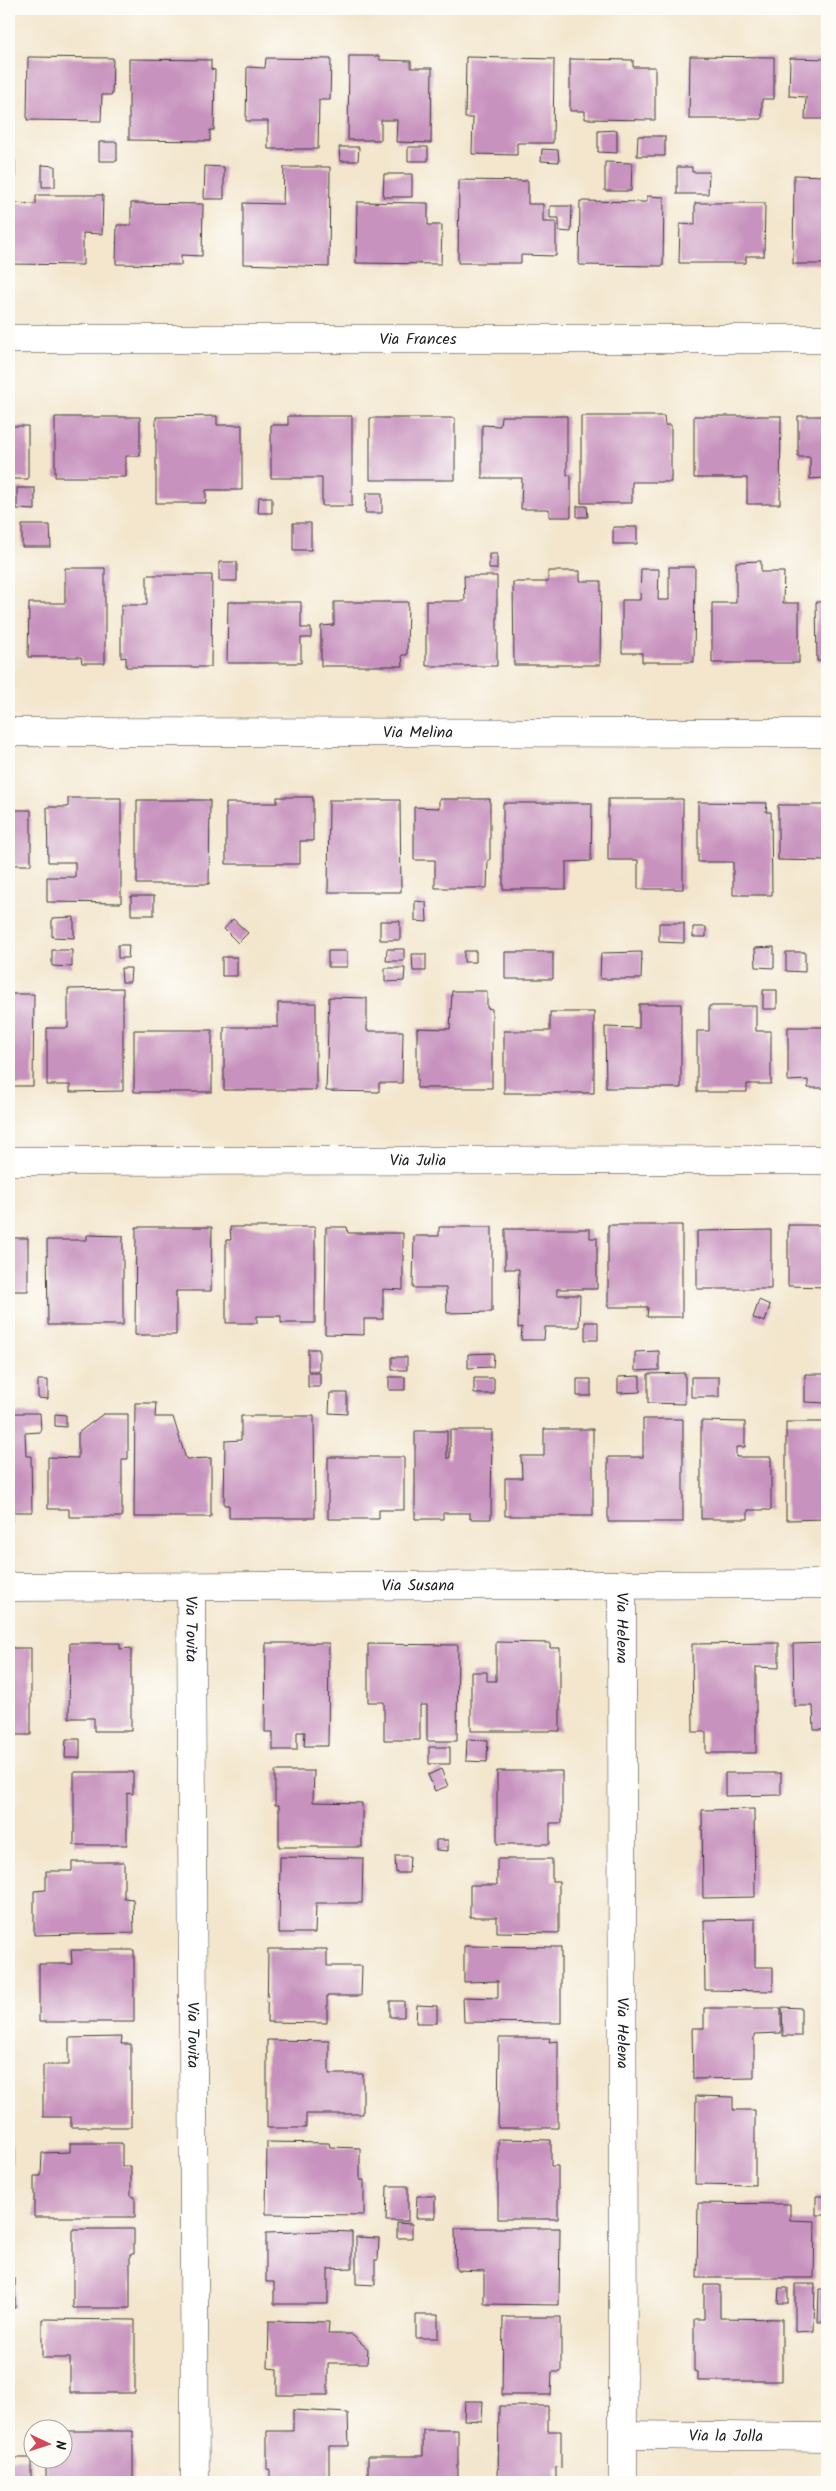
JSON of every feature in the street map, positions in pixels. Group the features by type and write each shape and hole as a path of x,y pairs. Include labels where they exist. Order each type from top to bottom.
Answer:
{"street":[{"name":"Via Frances","path":"9,339 827,339"},
{"name":"Via Melina","path":"9,732 827,733"},
{"name":"Via Julia","path":"9,1161 827,1160"},
{"name":"Via Helena","path":"622,1584 625,2435 623,2482"},
{"name":"Via Susana","path":"9,1587 827,1584"},
{"name":"Via Tovita","path":"191,1587 196,2482"},
{"name":"Via la Jolla","path":"625,2435 827,2437"}],"building":[{"path":"349,56 379,56 380,60 411,61 411,68 432,68 431,143 396,142 397,120 381,120 381,140 348,140"},
{"path":"690,56 774,57 774,99 762,99 762,119 689,119"},
{"path":"28,57 113,58 112,95 102,95 101,121 27,120"},
{"path":"466,57 554,59 553,143 517,143 517,155 472,154 473,118 465,118"},
{"path":"266,58 331,59 330,100 319,100 318,149 268,149 268,121 246,121 247,67 265,68"},
{"path":"790,58 827,59 827,119 805,119 806,97 789,96"},
{"path":"129,59 211,60 211,69 215,70 214,130 210,130 210,141 129,140"},
{"path":"570,59 633,60 633,67 655,67 655,120 585,119 585,111 570,111"},
{"path":"617,130 617,153 598,152 598,131"},
{"path":"638,136 665,136 665,156 637,156"},
{"path":"99,142 117,142 117,161 99,161"},
{"path":"339,147 359,147 358,161 340,161"},
{"path":"408,147 428,147 428,161 408,161"},
{"path":"542,149 558,150 559,162 541,161"},
{"path":"9,160 15,160 15,177 9,177"},
{"path":"605,162 632,163 631,191 605,191"},
{"path":"42,165 55,166 55,187 42,187"},
{"path":"205,166 224,167 224,199 204,199"},
{"path":"284,167 330,167 329,267 243,264 243,203 283,204"},
{"path":"677,167 692,167 692,172 709,172 708,194 677,194"},
{"path":"384,174 412,174 412,197 383,197"},
{"path":"794,175 827,176 827,264 793,264"},
{"path":"459,180 528,181 528,204 543,204 543,222 556,222 556,256 521,255 521,263 458,263"},
{"path":"36,195 103,195 102,234 83,233 83,265 9,264 9,224 12,224 12,203 36,204"},
{"path":"647,196 664,197 663,266 579,265 580,201 647,202"},
{"path":"357,202 428,203 428,225 442,225 441,264 356,263"},
{"path":"131,203 203,204 202,256 181,255 181,265 116,264 117,225 131,225"},
{"path":"695,203 765,203 764,256 746,256 746,263 679,263 680,224 695,225"},
{"path":"550,206 572,206 571,232 559,231 559,218 550,218"},
{"path":"217,416 217,425 242,425 242,490 206,490 206,503 156,503 156,417"},
{"path":"288,416 352,416 352,506 322,506 322,478 271,478 271,425 288,425"},
{"path":"501,416 567,416 567,475 571,475 571,517 549,517 549,509 521,509 522,478 482,478 482,425 500,426"},
{"path":"581,416 664,416 665,425 671,425 671,482 632,482 632,503 581,503"},
{"path":"694,416 781,416 780,504 747,504 747,478 694,478"},
{"path":"798,416 827,416 827,478 810,479 810,457 798,457"},
{"path":"55,417 140,417 140,456 126,456 126,477 55,477"},
{"path":"370,418 455,418 455,480 370,480"},
{"path":"9,426 28,426 28,479 9,479"},
{"path":"17,488 35,488 35,510 17,509"},
{"path":"366,493 382,493 382,513 365,513"},
{"path":"259,497 272,497 272,513 258,513"},
{"path":"577,506 587,506 588,517 577,517"},
{"path":"293,523 311,523 311,550 293,550"},
{"path":"22,525 50,525 51,547 22,547"},
{"path":"613,527 637,527 637,544 613,544"},
{"path":"489,554 497,554 497,569 489,569"},
{"path":"761,561 761,572 784,572 783,603 799,603 799,663 712,663 712,603 736,603 736,562"},
{"path":"219,562 237,562 237,581 219,581"},
{"path":"669,567 695,567 694,662 642,662 642,653 622,653 622,600 640,600 641,569 659,569 658,600 669,600"},
{"path":"65,568 105,568 105,663 82,663 81,657 28,657 29,603 65,603"},
{"path":"548,571 580,571 580,581 601,581 600,665 514,665 513,582 548,582"},
{"path":"147,575 212,575 211,667 126,667 126,657 121,658 121,605 147,605"},
{"path":"464,576 497,576 497,666 426,666 426,601 465,601"},
{"path":"9,602 12,602 12,666 9,666"},
{"path":"228,602 301,602 301,628 311,628 311,638 301,638 301,663 227,663"},
{"path":"334,602 408,602 407,655 402,655 403,666 321,666 321,626 334,625"},
{"path":"816,602 827,602 827,661 817,661"},
{"path":"277,797 313,797 313,841 300,841 300,864 226,864 226,803 277,803"},
{"path":"68,798 121,798 121,903 47,902 47,877 75,877 75,862 48,862 47,807 68,807"},
{"path":"439,799 490,799 490,860 488,860 487,888 435,888 435,860 414,860 414,807 439,808"},
{"path":"608,799 683,799 683,889 638,889 638,860 608,860"},
{"path":"137,800 210,800 209,884 137,884"},
{"path":"329,800 400,800 401,892 328,892"},
{"path":"698,802 767,803 766,812 771,812 772,895 733,895 733,862 698,862"},
{"path":"503,803 592,803 591,861 566,862 566,889 503,889"},
{"path":"778,805 827,805 827,861 778,860"},
{"path":"9,810 31,810 31,865 9,865"},
{"path":"131,896 154,896 154,915 131,915"},
{"path":"415,901 426,902 427,922 415,921"},
{"path":"74,917 74,938 52,937 52,918"},
{"path":"233,919 248,933 238,943 224,929"},
{"path":"380,921 400,921 400,940 380,940"},
{"path":"659,923 684,923 684,943 659,942"},
{"path":"693,927 706,927 706,937 693,937"},
{"path":"118,945 129,945 128,958 118,958"},
{"path":"774,947 774,968 756,967 755,948"},
{"path":"387,949 404,949 404,961 386,961"},
{"path":"52,950 72,950 72,967 52,966"},
{"path":"328,951 347,951 347,967 328,967"},
{"path":"464,951 476,951 476,962 464,962"},
{"path":"505,952 553,952 553,979 505,979"},
{"path":"642,952 641,979 600,979 601,953"},
{"path":"786,952 805,952 805,972 786,971"},
{"path":"412,954 426,954 426,971 413,971"},
{"path":"222,957 237,957 237,976 222,976"},
{"path":"121,968 131,968 130,982 122,982"},
{"path":"385,968 405,968 404,981 385,982"},
{"path":"123,988 123,1091 70,1092 70,1085 47,1085 47,1028 68,1028 68,989"},
{"path":"763,990 777,990 777,1009 763,1009"},
{"path":"452,991 487,991 487,1008 492,1009 492,1088 417,1088 417,1028 450,1029"},
{"path":"9,994 34,994 33,1086 9,1086"},
{"path":"329,997 367,998 367,1031 403,1031 402,1083 379,1083 379,1092 326,1091"},
{"path":"825,999 827,999 827,1088 808,1088 808,1080 788,1081 788,1027 825,1027"},
{"path":"278,1003 316,1003 316,1090 224,1090 224,1027 278,1027"},
{"path":"639,1004 681,1004 681,1088 606,1088 605,1027 639,1028"},
{"path":"709,1006 756,1006 756,1031 771,1031 771,1084 747,1084 747,1092 697,1092 697,1031 709,1031"},
{"path":"550,1012 594,1012 594,1093 504,1093 504,1031 550,1031"},
{"path":"134,1030 212,1030 212,1092 134,1092"},
{"path":"608,1225 682,1225 682,1317 647,1317 648,1307 608,1307"},
{"path":"788,1225 823,1225 823,1234 827,1234 827,1287 788,1286"},
{"path":"136,1227 212,1227 211,1291 176,1291 176,1335 135,1335"},
{"path":"230,1227 315,1227 315,1323 281,1323 281,1316 257,1316 257,1323 226,1323 226,1240 231,1240"},
{"path":"326,1227 347,1227 348,1233 403,1233 403,1290 383,1289 383,1319 364,1319 364,1335 325,1334"},
{"path":"439,1227 492,1227 492,1312 447,1313 446,1288 413,1288 414,1236 439,1236"},
{"path":"505,1229 590,1229 590,1238 597,1238 597,1289 557,1289 557,1295 580,1295 579,1327 545,1327 544,1340 521,1340 522,1327 518,1328 519,1269 505,1269"},
{"path":"771,1230 771,1289 697,1289 697,1231"},
{"path":"87,1235 123,1236 123,1325 48,1325 47,1240 87,1240"},
{"path":"9,1238 28,1238 28,1291 9,1291"},
{"path":"759,1300 770,1305 765,1322 753,1318"},
{"path":"585,1322 598,1322 598,1340 585,1340"},
{"path":"308,1349 319,1349 319,1371 308,1371"},
{"path":"659,1351 659,1370 635,1371 635,1352"},
{"path":"494,1353 493,1367 468,1368 468,1354"},
{"path":"392,1357 407,1357 407,1370 392,1370"},
{"path":"308,1373 320,1373 320,1387 308,1387"},
{"path":"685,1373 685,1404 648,1403 648,1374"},
{"path":"805,1374 827,1374 827,1403 805,1402"},
{"path":"640,1376 640,1392 618,1393 618,1377"},
{"path":"389,1377 405,1377 405,1390 389,1390"},
{"path":"691,1377 719,1377 719,1397 691,1397"},
{"path":"474,1378 494,1378 494,1394 474,1394"},
{"path":"577,1379 591,1379 591,1396 577,1396"},
{"path":"38,1380 48,1380 48,1399 38,1398"},
{"path":"330,1393 347,1393 347,1414 329,1413"},
{"path":"135,1403 156,1403 155,1417 173,1417 186,1459 211,1458 211,1517 134,1517"},
{"path":"9,1413 40,1413 41,1432 25,1433 26,1456 31,1456 32,1512 11,1512 12,1521 9,1521"},
{"path":"55,1414 66,1415 66,1427 55,1426"},
{"path":"103,1414 128,1414 128,1459 122,1459 122,1517 69,1517 69,1509 48,1509 48,1457 78,1458 78,1433"},
{"path":"241,1416 314,1416 315,1518 229,1518 229,1505 224,1505 225,1441 241,1440"},
{"path":"643,1419 683,1419 683,1522 608,1522 608,1457 643,1457"},
{"path":"701,1421 745,1422 745,1447 736,1447 736,1457 771,1457 771,1510 748,1510 748,1519 701,1519"},
{"path":"786,1422 827,1422 827,1519 786,1520"},
{"path":"544,1429 593,1429 593,1516 505,1516 505,1478 522,1478 521,1456 544,1456"},
{"path":"450,1430 492,1430 491,1519 470,1519 470,1513 443,1513 443,1519 415,1519 415,1431 447,1431 447,1458 450,1458"},
{"path":"328,1457 404,1457 404,1510 379,1510 379,1519 328,1519"},
{"path":"496,1642 550,1643 550,1648 560,1648 560,1731 471,1731 471,1672 487,1672 487,1681 496,1681"},
{"path":"70,1643 120,1643 120,1649 131,1648 131,1731 94,1731 94,1718 69,1718"},
{"path":"266,1643 329,1643 328,1746 304,1746 305,1732 297,1732 297,1750 273,1750 273,1732 265,1732"},
{"path":"779,1643 779,1668 756,1667 756,1753 706,1753 706,1732 693,1732 692,1644"},
{"path":"827,1643 827,1730 814,1730 813,1706 794,1706 793,1644"},
{"path":"368,1644 458,1645 457,1741 427,1741 427,1705 420,1705 420,1740 384,1740 384,1702 368,1702"},
{"path":"9,1648 31,1648 31,1735 9,1735"},
{"path":"66,1739 80,1739 80,1758 65,1758"},
{"path":"467,1739 488,1740 487,1762 466,1761"},
{"path":"429,1747 450,1747 450,1764 429,1764"},
{"path":"441,1769 448,1786 435,1791 428,1775"},
{"path":"275,1771 314,1771 313,1802 362,1803 362,1847 279,1847 279,1805 275,1805"},
{"path":"497,1771 562,1771 562,1823 550,1823 550,1844 497,1844"},
{"path":"74,1772 133,1772 133,1794 127,1793 127,1845 74,1845"},
{"path":"725,1773 781,1773 781,1795 725,1796"},
{"path":"754,1809 755,1897 703,1898 702,1810"},
{"path":"436,1840 448,1840 448,1851 436,1850"},
{"path":"395,1856 410,1856 409,1873 396,1873"},
{"path":"280,1857 363,1858 362,1903 316,1903 315,1933 279,1933"},
{"path":"497,1859 552,1859 552,1881 559,1881 559,1933 497,1932 497,1917 470,1917 470,1885 497,1885"},
{"path":"72,1862 124,1862 124,1898 133,1899 134,1933 34,1935 34,1891 46,1890 46,1871 72,1871"},
{"path":"755,1919 755,1967 773,1967 773,1991 705,1990 704,1920"},
{"path":"464,1946 561,1947 561,2023 464,2022 463,1997 498,1998 498,1981 464,1982"},
{"path":"268,1949 327,1949 327,1966 362,1966 361,1996 327,1996 327,2023 267,2022"},
{"path":"71,1950 134,1950 134,2022 39,2022 39,1964 72,1964"},
{"path":"9,1954 13,1954 12,1972 9,1972"},
{"path":"390,2001 404,2001 404,2017 390,2017"},
{"path":"417,2005 437,2006 437,2023 416,2023"},
{"path":"782,2007 801,2008 801,2036 783,2036"},
{"path":"704,2008 781,2008 781,2033 754,2034 754,2078 693,2079 692,2028 704,2028"},
{"path":"122,2037 121,2044 131,2044 131,2127 71,2127 71,2117 43,2117 43,2065 69,2065 69,2038"},
{"path":"499,2038 550,2038 549,2042 558,2041 558,2128 498,2128"},
{"path":"267,2040 329,2041 329,2074 363,2074 363,2114 306,2114 306,2128 267,2128"},
{"path":"696,2096 733,2097 733,2110 755,2110 755,2185 695,2184"},
{"path":"9,2138 12,2138 12,2164 9,2164"},
{"path":"498,2139 551,2140 551,2166 558,2166 558,2219 498,2219"},
{"path":"267,2142 329,2143 330,2147 360,2148 360,2180 364,2180 364,2215 266,2214"},
{"path":"70,2143 122,2143 122,2166 131,2166 131,2196 135,2197 135,2217 34,2217 34,2176 41,2176 42,2153 70,2152"},
{"path":"387,2186 408,2186 408,2221 386,2221"},
{"path":"417,2196 435,2196 435,2218 416,2218"},
{"path":"816,2196 827,2196 827,2215 816,2215"},
{"path":"698,2203 790,2204 790,2220 815,2221 814,2278 697,2278"},
{"path":"397,2223 412,2224 412,2238 397,2238"},
{"path":"455,2228 560,2228 559,2305 484,2304 484,2271 456,2270"},
{"path":"73,2229 134,2229 134,2254 130,2254 130,2308 73,2308"},
{"path":"352,2232 352,2268 328,2269 328,2304 274,2304 274,2282 266,2282 266,2233"},
{"path":"356,2237 379,2238 378,2260 375,2260 375,2285 356,2284"},
{"path":"9,2278 15,2278 15,2308 9,2308"},
{"path":"795,2284 815,2284 814,2331 795,2332"},
{"path":"704,2285 720,2285 720,2318 782,2319 782,2381 698,2381 698,2372 694,2371 694,2319 704,2319"},
{"path":"779,2288 788,2288 788,2303 778,2303"},
{"path":"819,2289 827,2289 827,2322 818,2322"},
{"path":"416,2315 438,2315 438,2338 416,2338"},
{"path":"503,2317 561,2317 561,2372 552,2372 551,2395 502,2395"},
{"path":"42,2319 135,2320 135,2393 70,2393 70,2358 42,2358"},
{"path":"269,2321 329,2322 328,2334 351,2334 368,2349 367,2363 328,2363 328,2395 277,2395 277,2369 268,2368"},
{"path":"465,2401 483,2401 482,2421 464,2420"},
{"path":"499,2406 548,2406 548,2431 561,2431 561,2468 556,2467 556,2482 498,2482"},
{"path":"293,2410 348,2413 349,2446 329,2446 329,2482 270,2482 270,2470 267,2469 267,2431 293,2431"},
{"path":"423,2430 458,2430 458,2482 368,2482 368,2456 423,2456"},
{"path":"72,2431 133,2431 133,2482 46,2482 46,2468 72,2468"},
{"path":"9,2458 22,2458 22,2468 31,2468 31,2482 9,2482"}]}
